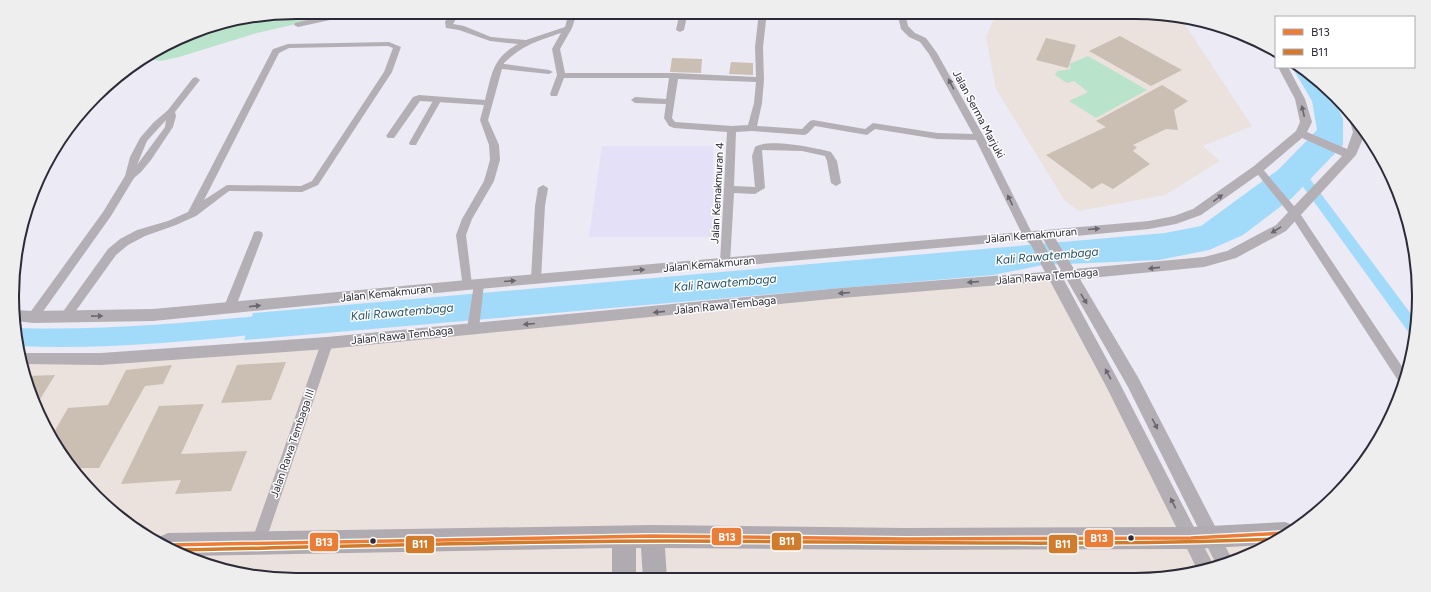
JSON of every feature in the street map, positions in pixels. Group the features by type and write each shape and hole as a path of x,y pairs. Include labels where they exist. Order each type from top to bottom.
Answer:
{"highway":[{"path":"175,545 652,536 906,539 1201,537 1280,532"},
{"path":"652,536 655,573"},
{"path":"624,537 624,573"}],"street":[{"path":"298,25 323,19"},
{"path":"451,19 449,26 490,39 527,42"},
{"path":"554,94 561,75 556,49 568,28 571,19"},
{"path":"680,30 682,19"},
{"path":"752,128 758,103 760,80 759,47 762,19"},
{"name":"Jalan Serma Marjuki","path":"902,19 904,27 912,35 923,40 933,53 1032,238"},
{"path":"474,325 475,286 461,235 466,219 489,181 495,160 494,145 484,120 500,62 506,55 527,42 568,28"},
{"path":"66,316 112,252 124,242 192,214 227,188 302,189 316,183 388,72 397,47 389,44 288,46 276,51 192,214"},
{"path":"499,66 549,72"},
{"path":"1284,68 1300,99 1306,122 1306,135 1347,153"},
{"path":"561,75 674,76 760,80"},
{"name":"Jalan Kemakmuran 4","path":"674,76 668,118 672,124 677,126 732,129 725,262"},
{"path":"130,176 131,162 140,144 153,127 171,112 196,80"},
{"path":"391,136 416,99 423,97 489,103"},
{"path":"413,143 438,99"},
{"path":"635,100 670,102"},
{"path":"33,317 107,214 130,176 143,164 169,127 172,116 171,112"},
{"path":"732,129 752,128 804,132 813,123 867,132 872,126 938,136 979,137"},
{"name":"Jalan Rawa Tembaga","path":"26,358 101,359 327,343 474,325 841,293 1059,270 1177,266 1204,262 1231,256 1280,228 1292,211 1304,203 1322,185 1356,144 1359,132"},
{"name":"Jalan Kemakmuran","path":"20,315 33,317 153,315 229,309 725,262 1032,238 1049,238 1149,225 1176,220 1197,212 1261,173 1306,135"},
{"path":"729,189 755,191 760,188 757,156 758,149 761,147 802,148 828,154 832,160 836,183"},
{"path":"1261,173 1292,211 1401,375"},
{"path":"536,279 540,206 543,188"},
{"path":"229,309 258,235"},
{"path":"1032,238 1059,270 1142,399 1201,537 1205,564"},
{"path":"1049,238 1059,270 1122,401 1201,537 1221,559"},
{"name":"Jalan Rawa Tembaga III","path":"258,543 327,343"},
{"path":"1122,401 1142,399"}],"shaded area":[{"path":"994,19 1135,19 1184,23 1252,126 1203,146 1220,161 1165,195 1079,211 1065,201 996,89 986,37"},
{"path":"602,146 713,146 713,237 589,237"},
{"path":"1054,275 1191,537 1278,533 1241,552 1207,564 1171,571 1135,573 296,573 260,571 224,564 190,552 157,536 127,516 113,504 76,465 56,434 40,402 26,358 327,343"}],"green space":[{"path":"318,19 257,33 179,57 161,61 152,59 157,56 190,40 224,28 260,21"},
{"path":"1088,56 1147,90 1096,118 1069,101 1088,92 1074,81 1067,83 1055,75 1057,71 1071,69 1069,64"}],"water":[{"path":"1293,69 1318,88 1337,106 1343,119 1343,145 1292,198 1243,235 1209,250 1159,260 1043,265 993,275 244,340 253,313 1165,233 1201,226 1278,170 1317,130 1312,101"}],"building":[{"path":"1120,36 1182,70 1151,86 1089,51"},
{"path":"1046,38 1076,45 1068,68 1036,60"},
{"path":"672,58 702,59 701,73 670,72"},
{"path":"731,62 753,63 753,75 729,74"},
{"path":"1162,85 1188,101 1174,110 1178,130 1166,129 1133,145 1137,147 1133,151 1150,164 1113,189 1102,183 1092,189 1046,155 1106,127 1096,121"},
{"path":"286,362 271,400 221,403 237,365"},
{"path":"172,365 163,384 145,386 99,468 79,468 55,431 68,408 108,405 126,370"},
{"path":"55,375 39,400 34,385 31,376"},
{"path":"204,404 181,454 247,451 231,491 175,494 181,480 121,484 159,406"}],"waterway":[{"path":"1300,174 1410,324"},
{"name":"Kali Rawatembaga","path":"22,337 116,337 182,333 280,323"}],"transit line":[{"name":"B13","path":"175,545 652,536 906,539 1191,538 1278,533"},
{"name":"B11","path":"185,550 473,543 652,541 1120,544 1267,539"}]}
